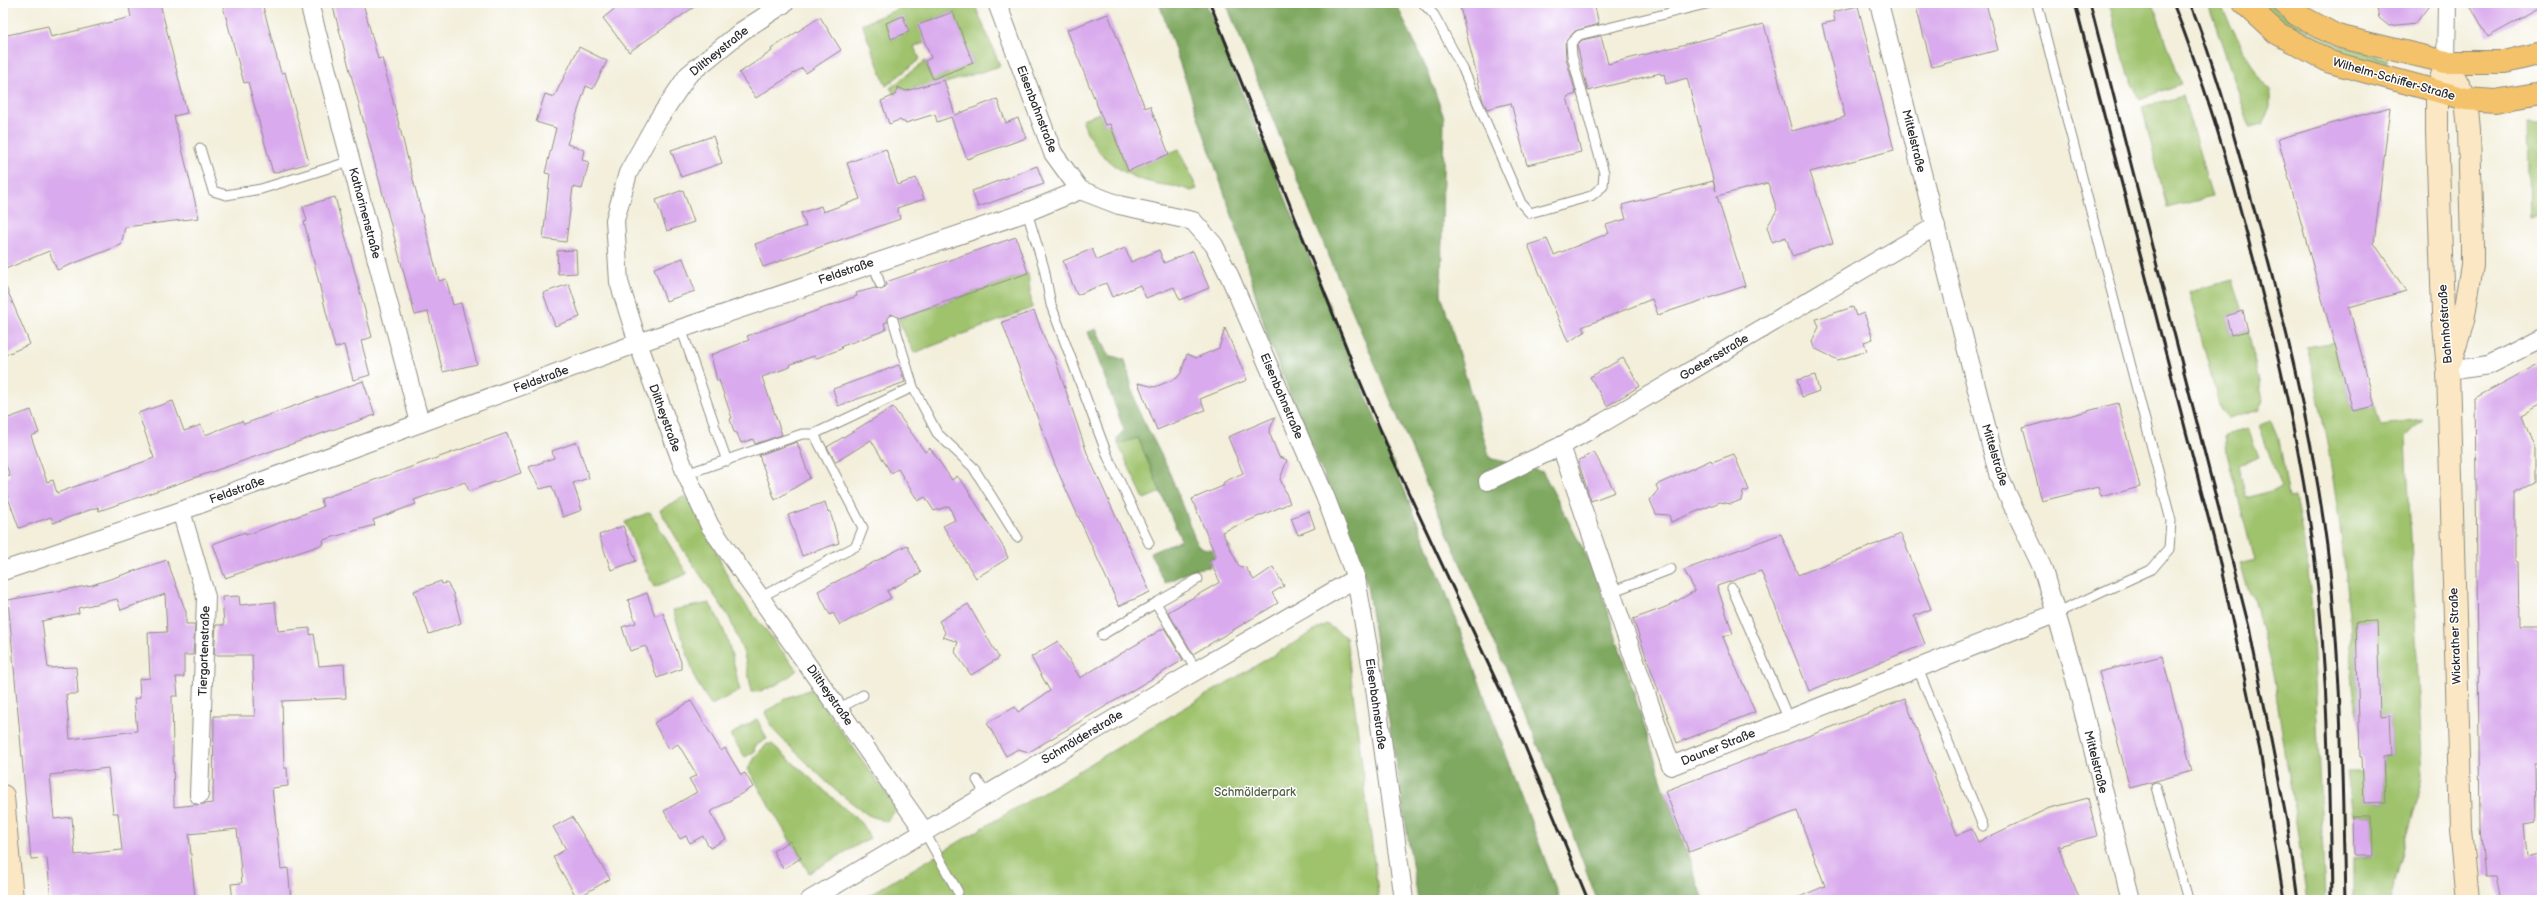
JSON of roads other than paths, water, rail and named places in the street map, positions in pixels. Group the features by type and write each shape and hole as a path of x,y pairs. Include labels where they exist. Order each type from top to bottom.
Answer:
{"main road":[{"name":"Wilhelm-Schiffer-Straße","path":"2244,3 2277,33 2330,62 2438,93 2466,99 2495,101 2542,93"},
{"path":"2284,3 2296,14 2337,36 2446,62 2505,62 2542,53"},
{"name":"Bahnhofstraße","path":"2446,62 2438,93 2442,313 2448,371"},
{"path":"2446,62 2466,99"},
{"name":"Bahnhofstraße","path":"2448,371 2464,321 2472,266 2469,130 2466,99"},
{"name":"Wickrather Straße","path":"2448,371 2461,829 2468,900"},
{"path":"3,796 12,900"}],"street":[{"name":"Katharinenstraße","path":"309,3 420,423"},
{"name":"Diltheystraße","path":"784,3 742,31 688,75 657,121 628,173 615,220 619,282 638,343 686,474 710,526 840,708 924,831"},
{"name":"Eisenbahnstraße","path":"997,3 1053,153 1080,190 1119,204 1193,221 1214,245 1285,401 1325,496 1356,578 1375,688 1404,900"},
{"name":"Mittelstraße","path":"1879,3 1999,477 2042,566 2056,613 2131,900"},
{"name":"Bahnhofstraße","path":"2446,62 2447,3"},
{"name":"Feldstraße","path":"3,570 181,511 638,343 873,262 1027,212 1080,190"},
{"name":"Goetersstraße","path":"1488,481 1562,446 1936,226"},
{"path":"2448,371 2489,366 2542,338"},
{"name":"Dauner Straße","path":"1562,446 1671,766 2056,613"},
{"name":"Tiergartenstraße","path":"181,511 201,574 206,597 199,796"},
{"name":"Schmölderstraße","path":"810,900 924,831 982,788 1196,670 1356,578"}],"lane":[{"path":"1423,3 1434,15 1463,69 1521,203 1530,213 1591,196 1603,186 1604,173 1572,56 1571,43 1579,35 1710,3"},
{"path":"2037,3 2171,521 2169,549 2152,569 2056,613"},
{"path":"200,148 213,191 226,195 261,189 351,161"},
{"path":"1027,212 1044,268 1051,305 1108,457 1149,543"},
{"path":"873,262 880,284"},
{"path":"893,320 913,387 937,433 973,467 1017,537"},
{"path":"681,328 727,461"},
{"path":"686,474 802,434 814,434 913,387"},
{"path":"761,597 856,546 863,528 814,434"},
{"path":"1611,592 1671,569"},
{"path":"1102,635 1198,579"},
{"path":"1732,588 1789,720"},
{"path":"1156,603 1196,670"},
{"path":"1918,668 1983,826"},
{"path":"840,708 863,695"},
{"path":"2156,787 2188,900"},
{"path":"924,831 958,892"}],"railway":[{"path":"1210,3 1354,367 1391,455 1513,717 1588,900"},
{"path":"2075,3 2219,559 2260,751 2284,900"},
{"path":"2090,3 2249,627 2287,822 2298,900"},
{"path":"2173,3 2211,109 2252,253 2277,353 2309,513 2318,590 2325,678 2331,900"},
{"path":"2190,3 2209,54 2240,157 2287,334 2314,461 2327,546 2336,634 2342,767 2345,900"}],"park label":[{"name":"Schmölderpark","path":"1255,792"}]}
